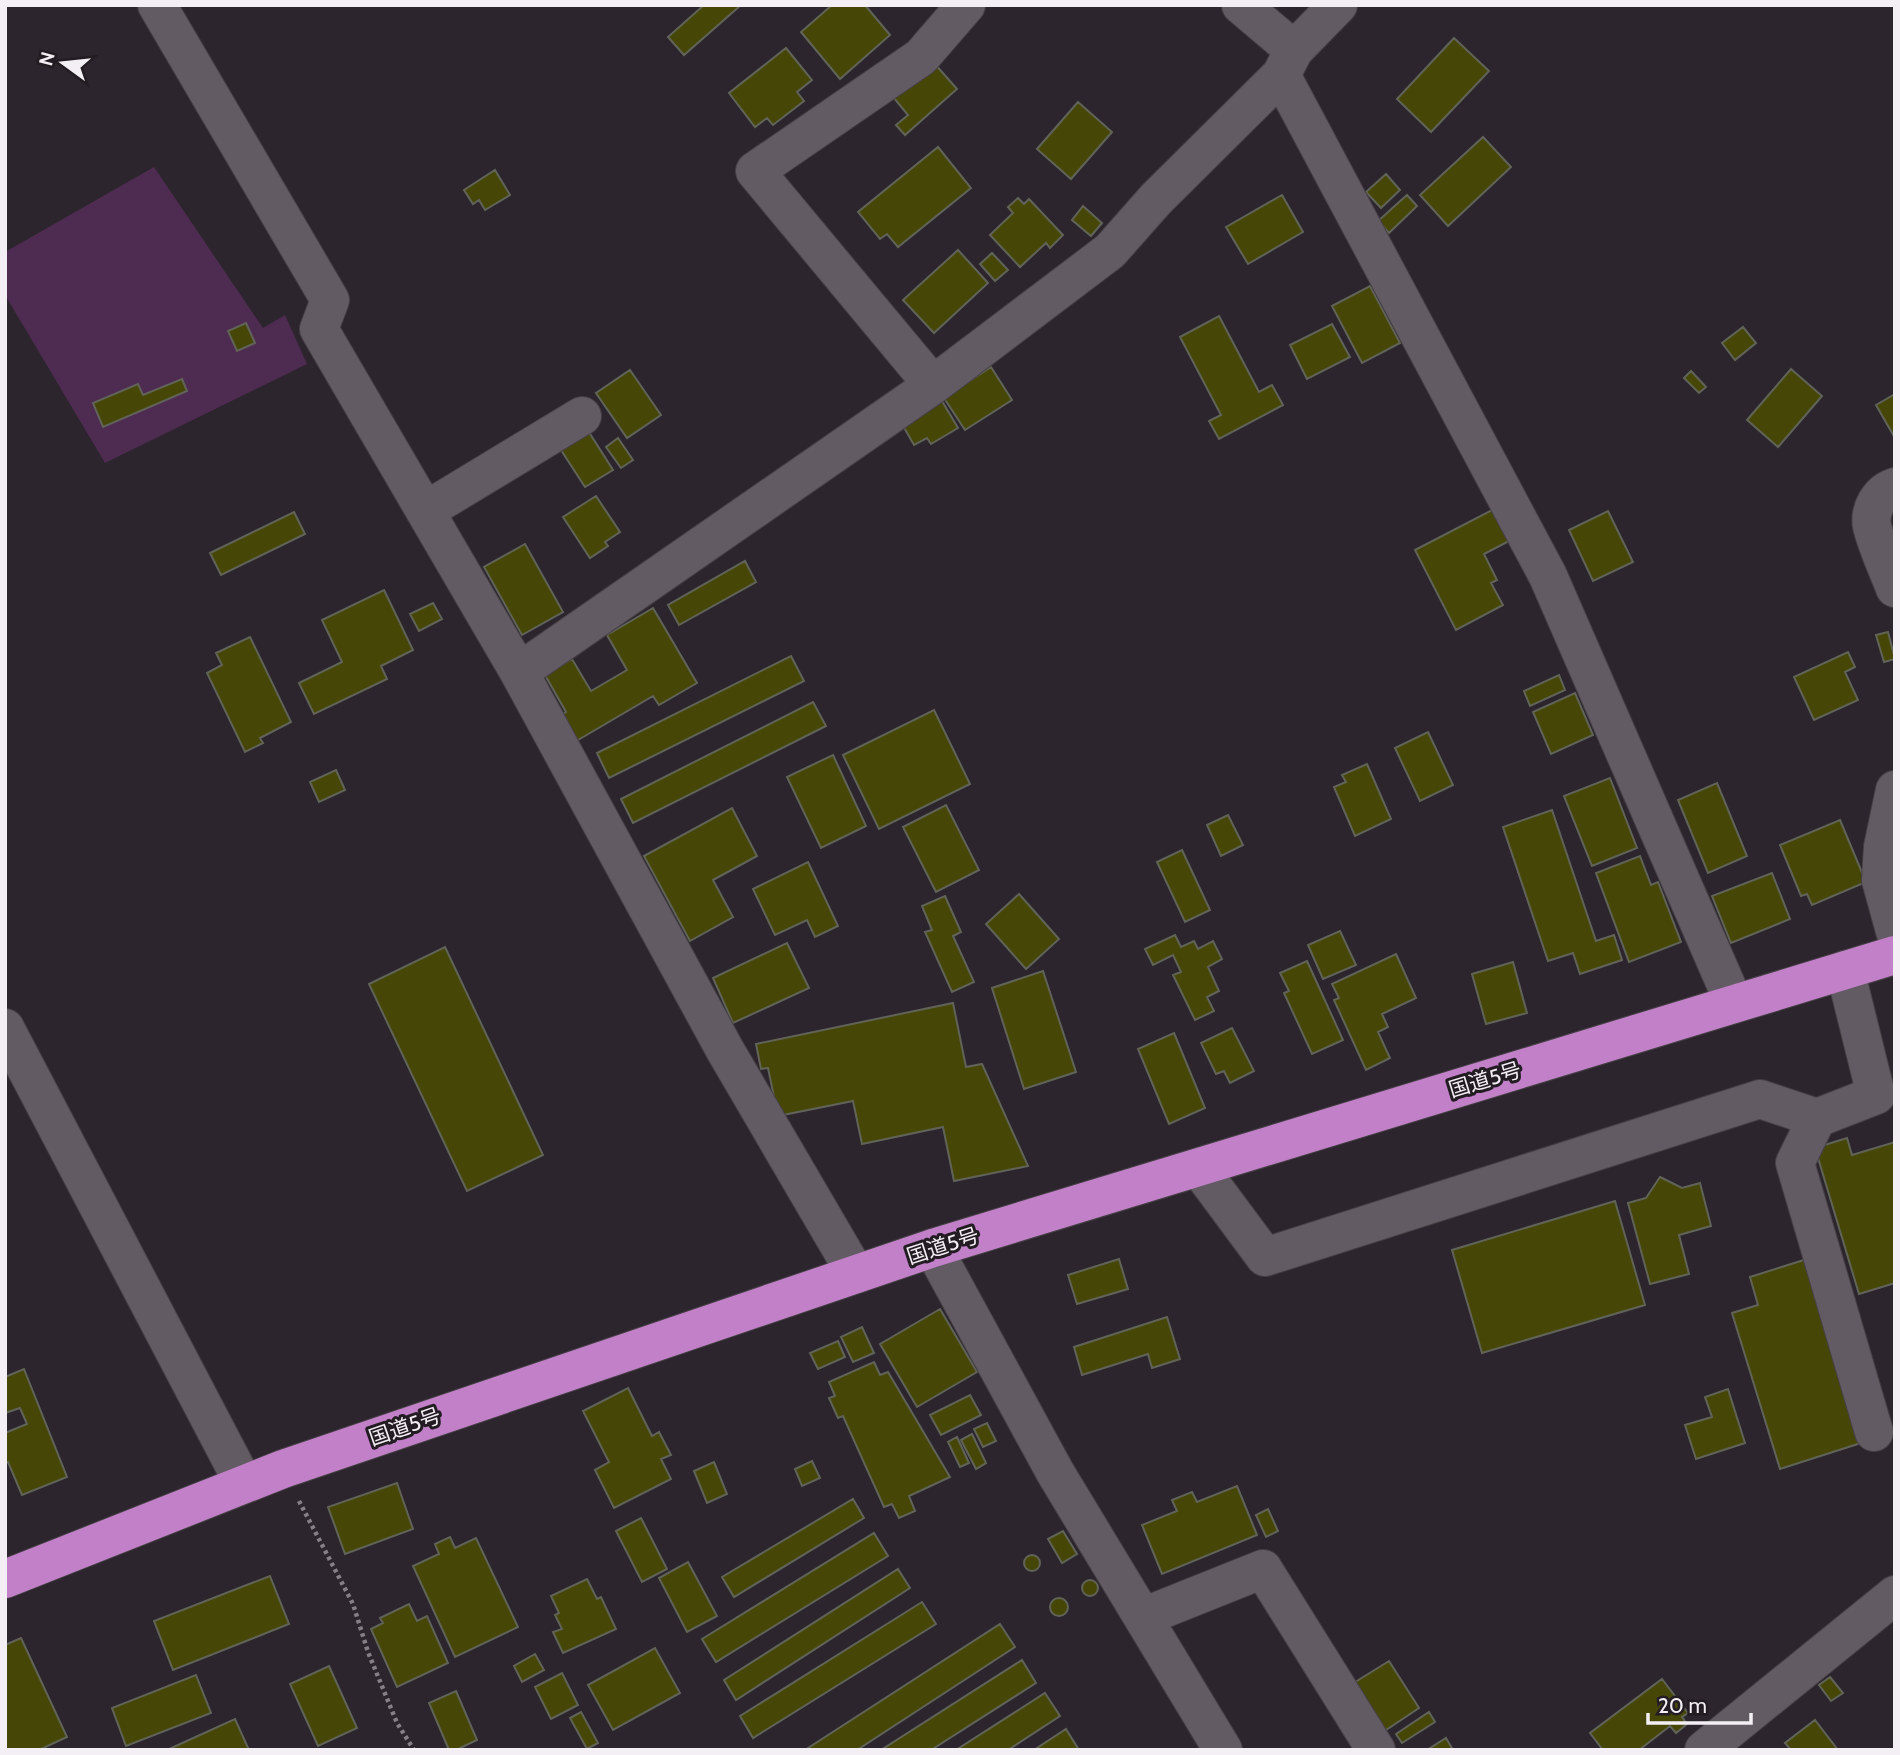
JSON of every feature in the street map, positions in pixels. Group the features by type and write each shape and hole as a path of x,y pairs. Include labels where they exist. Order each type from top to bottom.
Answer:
{"highway":[{"name":"国道5号","path":"5,1579 283,1469 933,1248 1895,955"}],"street":[{"path":"156,5 330,300 319,329 519,672 725,1050 856,1274"},
{"path":"933,385 755,171 921,57 966,5"},
{"path":"1241,5 1287,63 1548,576 1734,1003"},
{"path":"519,672 933,385 1110,251 1338,5"},
{"path":"425,511 582,416"},
{"path":"1895,487 1887,490 1874,505 1871,525 1895,588"},
{"path":"1895,790 1883,847 1881,880 1895,931"},
{"path":"1199,1168 1265,1257 1760,1099 1817,1118 1876,1096 1880,1046 1845,970"},
{"path":"5,1028 244,1485"},
{"path":"1817,1118 1794,1163 1874,1432"},
{"path":"933,1248 1055,1472 1223,1750"},
{"path":"1143,1618 1263,1569 1376,1750"},
{"path":"1704,1750 1895,1595"}],"path":[{"path":"283,1469 353,1604 368,1652 397,1723 414,1750"}],"shaded area":[{"path":"154,167 263,328 285,315 307,364 105,463 5,295 5,252"}],"building":[{"path":"704,5 741,5 684,55 668,37"},
{"path":"832,5 865,5 890,35 840,79 801,32"},
{"path":"1454,38 1489,71 1431,132 1397,99"},
{"path":"786,48 812,80 797,92 804,101 773,125 767,118 755,127 729,93"},
{"path":"934,63 957,89 905,135 896,125 908,115 894,98"},
{"path":"1078,102 1112,132 1071,179 1037,149"},
{"path":"1483,137 1511,167 1448,226 1420,195"},
{"path":"938,147 971,188 898,247 887,234 880,239 858,212"},
{"path":"495,170 510,195 485,210 479,200 473,204 464,190"},
{"path":"1386,174 1400,190 1381,208 1366,192"},
{"path":"1282,195 1303,232 1248,264 1226,227"},
{"path":"1407,195 1417,206 1389,233 1378,221"},
{"path":"1018,198 1024,204 1029,199 1063,235 1050,248 1046,243 1020,267 990,235 1013,213 1008,207"},
{"path":"1083,206 1102,223 1091,236 1072,220"},
{"path":"958,250 988,283 934,333 903,300"},
{"path":"992,253 1008,270 995,281 980,264"},
{"path":"1370,286 1400,343 1362,363 1332,306"},
{"path":"1219,316 1259,392 1272,385 1283,405 1219,439 1209,421 1221,415 1180,337"},
{"path":"246,323 255,343 237,351 228,331"},
{"path":"1332,324 1350,357 1307,379 1290,345"},
{"path":"1743,327 1756,343 1735,360 1722,343"},
{"path":"991,367 1012,400 965,430 944,398"},
{"path":"1791,369 1822,396 1778,447 1747,420"},
{"path":"630,370 661,415 627,438 596,393"},
{"path":"1691,371 1706,387 1699,393 1684,378"},
{"path":"182,379 187,391 103,427 93,403 138,384 143,395"},
{"path":"1895,394 1895,438 1876,405"},
{"path":"942,401 958,428 931,444 927,438 914,445 902,424"},
{"path":"587,429 613,470 585,487 559,447"},
{"path":"618,438 633,460 621,468 606,447"},
{"path":"596,496 620,532 605,542 608,546 590,558 563,517"},
{"path":"1492,510 1509,541 1484,554 1497,580 1491,583 1503,605 1456,630 1415,550"},
{"path":"1608,511 1633,562 1593,581 1569,530"},
{"path":"294,512 305,534 221,575 210,553"},
{"path":"525,544 563,612 522,635 484,567"},
{"path":"745,561 756,582 679,625 668,605"},
{"path":"384,590 413,650 381,666 387,679 314,714 299,683 342,662 322,620"},
{"path":"433,603 442,619 419,631 410,614"},
{"path":"653,608 697,683 659,705 653,696 573,743 558,717 566,712 545,675 572,659 591,691 627,670 607,635"},
{"path":"1888,632 1895,659 1884,662 1876,635"},
{"path":"250,637 291,722 260,738 263,743 245,752 207,673 222,665 216,653"},
{"path":"1848,652 1855,667 1845,672 1858,700 1814,720 1794,677"},
{"path":"791,656 804,681 609,778 597,753"},
{"path":"1559,675 1565,690 1530,706 1524,691"},
{"path":"1575,693 1593,735 1551,754 1533,712"},
{"path":"813,702 826,726 633,823 621,799"},
{"path":"934,710 970,784 879,829 843,755"},
{"path":"1428,732 1453,785 1420,801 1395,748"},
{"path":"833,755 866,826 821,848 787,777"},
{"path":"1367,764 1391,819 1355,836 1334,787 1346,782 1342,775"},
{"path":"336,770 345,790 319,802 310,782"},
{"path":"1610,778 1637,848 1592,866 1564,796"},
{"path":"1717,783 1747,856 1708,873 1678,800"},
{"path":"946,805 979,870 936,892 903,827"},
{"path":"732,808 757,856 713,880 733,917 690,941 644,856"},
{"path":"1552,810 1596,941 1614,935 1622,960 1580,974 1573,953 1548,961 1503,827"},
{"path":"1228,815 1243,845 1221,856 1207,825"},
{"path":"1840,820 1866,882 1812,905 1807,894 1801,896 1780,845"},
{"path":"1182,850 1210,910 1185,922 1157,862"},
{"path":"1640,856 1651,885 1658,882 1681,942 1629,962 1596,873"},
{"path":"808,862 838,926 815,937 807,920 775,935 753,889"},
{"path":"1772,873 1790,919 1731,943 1712,896"},
{"path":"1019,894 1059,939 1026,969 986,924"},
{"path":"945,896 961,932 953,936 974,982 952,992 925,932 932,930 922,906"},
{"path":"1340,931 1356,965 1323,979 1308,945"},
{"path":"1175,935 1181,947 1194,941 1198,949 1213,941 1222,959 1208,967 1219,991 1207,997 1214,1011 1195,1020 1173,975 1181,972 1173,955 1153,965 1145,949"},
{"path":"787,943 809,988 733,1023 713,978"},
{"path":"445,947 543,1155 467,1191 369,984"},
{"path":"1396,954 1416,998 1382,1014 1388,1027 1378,1032 1390,1058 1366,1070 1334,1000 1339,998 1332,984"},
{"path":"1307,961 1343,1040 1312,1054 1284,993 1289,991 1280,973"},
{"path":"1513,962 1527,1013 1486,1024 1472,974"},
{"path":"1043,971 1076,1072 1024,1089 992,988"},
{"path":"953,1003 966,1067 982,1064 1028,1166 954,1181 943,1127 862,1144 853,1101 778,1116 768,1068 761,1069 756,1044"},
{"path":"1232,1028 1254,1071 1230,1083 1224,1071 1216,1074 1201,1043"},
{"path":"1174,1033 1205,1108 1169,1124 1138,1049"},
{"path":"1847,1138 1852,1155 1895,1142 1895,1283 1859,1294 1815,1148"},
{"path":"1660,1177 1682,1188 1700,1183 1711,1226 1679,1235 1689,1274 1650,1284 1628,1203 1646,1198"},
{"path":"1615,1201 1645,1305 1482,1353 1452,1250"},
{"path":"1119,1259 1128,1289 1077,1304 1068,1275"},
{"path":"1807,1259 1864,1442 1780,1469 1732,1313 1758,1305 1750,1277"},
{"path":"940,1309 977,1372 917,1407 880,1344"},
{"path":"1167,1317 1180,1359 1152,1368 1148,1354 1082,1375 1074,1347"},
{"path":"862,1327 874,1353 853,1362 841,1337"},
{"path":"838,1341 845,1357 818,1369 810,1353"},
{"path":"874,1362 880,1375 888,1372 950,1477 909,1496 915,1511 899,1518 892,1504 884,1507 843,1416 838,1418 829,1398 835,1396 829,1382"},
{"path":"24,1369 67,1477 22,1495 8,1462 5,1463 5,1433 27,1424 20,1408 5,1413 5,1377"},
{"path":"628,1388 652,1436 659,1432 671,1455 661,1459 671,1479 614,1508 595,1470 609,1462 583,1411"},
{"path":"1728,1389 1745,1443 1696,1459 1685,1425 1712,1417 1705,1397"},
{"path":"970,1395 981,1415 941,1435 930,1415"},
{"path":"987,1423 996,1441 983,1447 974,1429"},
{"path":"972,1434 986,1463 976,1469 961,1440"},
{"path":"957,1437 969,1463 960,1467 948,1442"},
{"path":"812,1461 820,1478 802,1486 795,1469"},
{"path":"714,1462 727,1494 707,1503 694,1471"},
{"path":"397,1483 413,1529 345,1554 328,1507"},
{"path":"1237,1486 1257,1535 1162,1574 1142,1525 1177,1511 1172,1500 1192,1492 1197,1502"},
{"path":"853,1499 864,1518 734,1597 722,1577"},
{"path":"1268,1509 1278,1531 1266,1537 1256,1515"},
{"path":"641,1518 667,1569 642,1582 616,1531"},
{"path":"1063,1531 1077,1554 1062,1563 1048,1539"},
{"path":"874,1533 888,1556 716,1662 702,1639"},
{"path":"450,1537 455,1548 476,1538 518,1627 455,1657 413,1566 439,1554 435,1544"},
{"path":"1029,1555 1035,1555 1040,1563 1038,1569 1029,1571 1024,1566 1024,1560"},
{"path":"688,1562 717,1616 687,1632 659,1578"},
{"path":"898,1569 910,1588 736,1700 724,1680"},
{"path":"270,1576 289,1624 173,1670 154,1621"},
{"path":"587,1579 597,1599 601,1597 616,1629 563,1653 553,1632 562,1629 555,1615 559,1613 551,1596"},
{"path":"1087,1580 1093,1580 1098,1588 1096,1594 1087,1596 1082,1591 1082,1585"},
{"path":"1055,1598 1063,1598 1068,1607 1066,1614 1055,1616 1050,1611 1050,1603"},
{"path":"922,1602 936,1624 753,1738 740,1716"},
{"path":"409,1604 417,1621 427,1616 448,1663 397,1687 371,1629 383,1623 380,1618"},
{"path":"1000,1624 1015,1647 857,1750 805,1750"},
{"path":"21,1638 67,1737 39,1750 5,1750 5,1645"},
{"path":"655,1648 680,1693 613,1730 588,1685"},
{"path":"535,1654 544,1670 522,1682 514,1666"},
{"path":"1022,1660 1036,1683 931,1750 881,1750"},
{"path":"1389,1661 1419,1708 1383,1732 1352,1684"},
{"path":"329,1666 357,1728 318,1746 290,1684"},
{"path":"562,1673 578,1705 551,1719 535,1687"},
{"path":"196,1675 211,1713 126,1746 112,1708"},
{"path":"1830,1677 1843,1693 1831,1701 1819,1685"},
{"path":"1662,1679 1688,1713 1682,1717 1687,1724 1676,1733 1670,1726 1639,1750 1603,1750 1590,1733"},
{"path":"456,1691 477,1740 456,1750 449,1750 429,1703"},
{"path":"1045,1693 1060,1716 1008,1750 956,1750"},
{"path":"581,1712 598,1743 587,1749 570,1718"},
{"path":"1429,1712 1435,1722 1402,1743 1396,1734"},
{"path":"235,1719 249,1750 167,1750"},
{"path":"1815,1720 1838,1750 1791,1750 1785,1743"},
{"path":"1066,1729 1079,1750 1034,1750"},
{"path":"1446,1738 1453,1750 1427,1750"}]}
